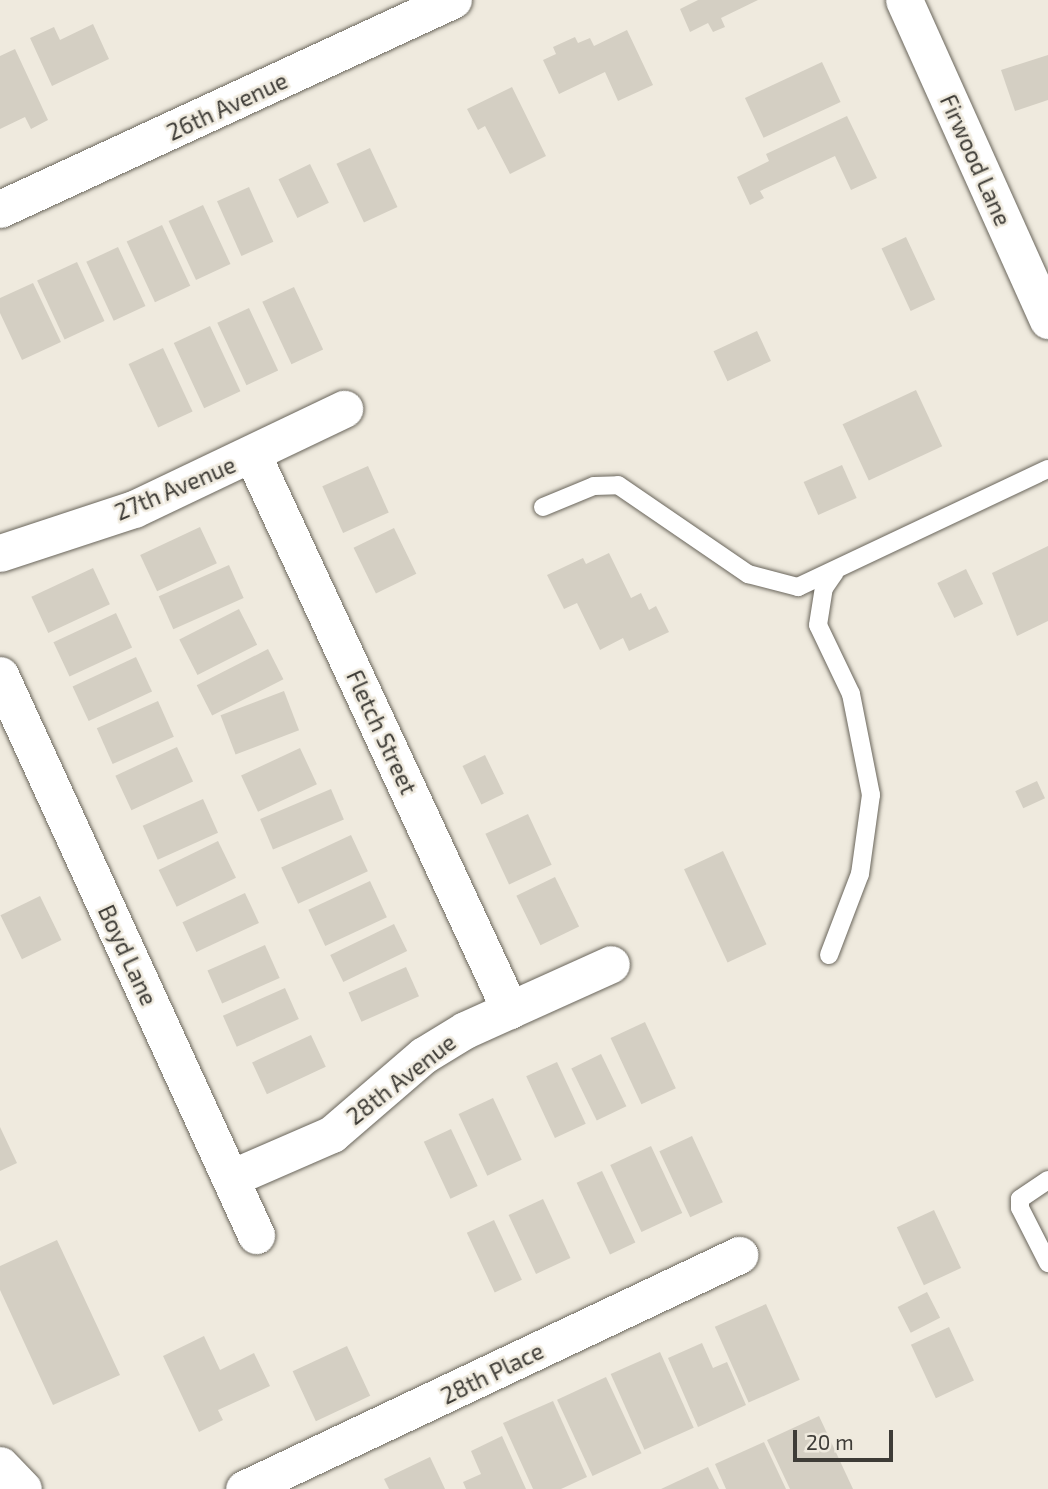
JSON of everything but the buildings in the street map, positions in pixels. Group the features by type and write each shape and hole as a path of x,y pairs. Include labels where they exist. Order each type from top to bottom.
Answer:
{"street":[{"name":"26th Avenue","path":"0,209 393,12 453,0"},
{"name":"Firwood Lane","path":"904,0 1048,320"},
{"name":"27th Avenue","path":"0,553 134,509 344,408"},
{"name":"Fletch Street","path":"252,454 510,1010"},
{"name":"Boyd Lane","path":"0,675 256,1235"},
{"name":"28th Avenue","path":"231,1178 332,1133 424,1055 510,1010 611,964"},
{"name":"28th Place","path":"244,1489 739,1255"},
{"path":"0,1465 23,1489"}],"lane":[{"path":"543,507 594,486 618,485 748,574 798,587 835,572 1048,469"},
{"path":"829,955 860,874 871,794 851,694 818,625 824,588 835,572"},
{"path":"1048,1180 1020,1199 1020,1208 1048,1263"}]}
